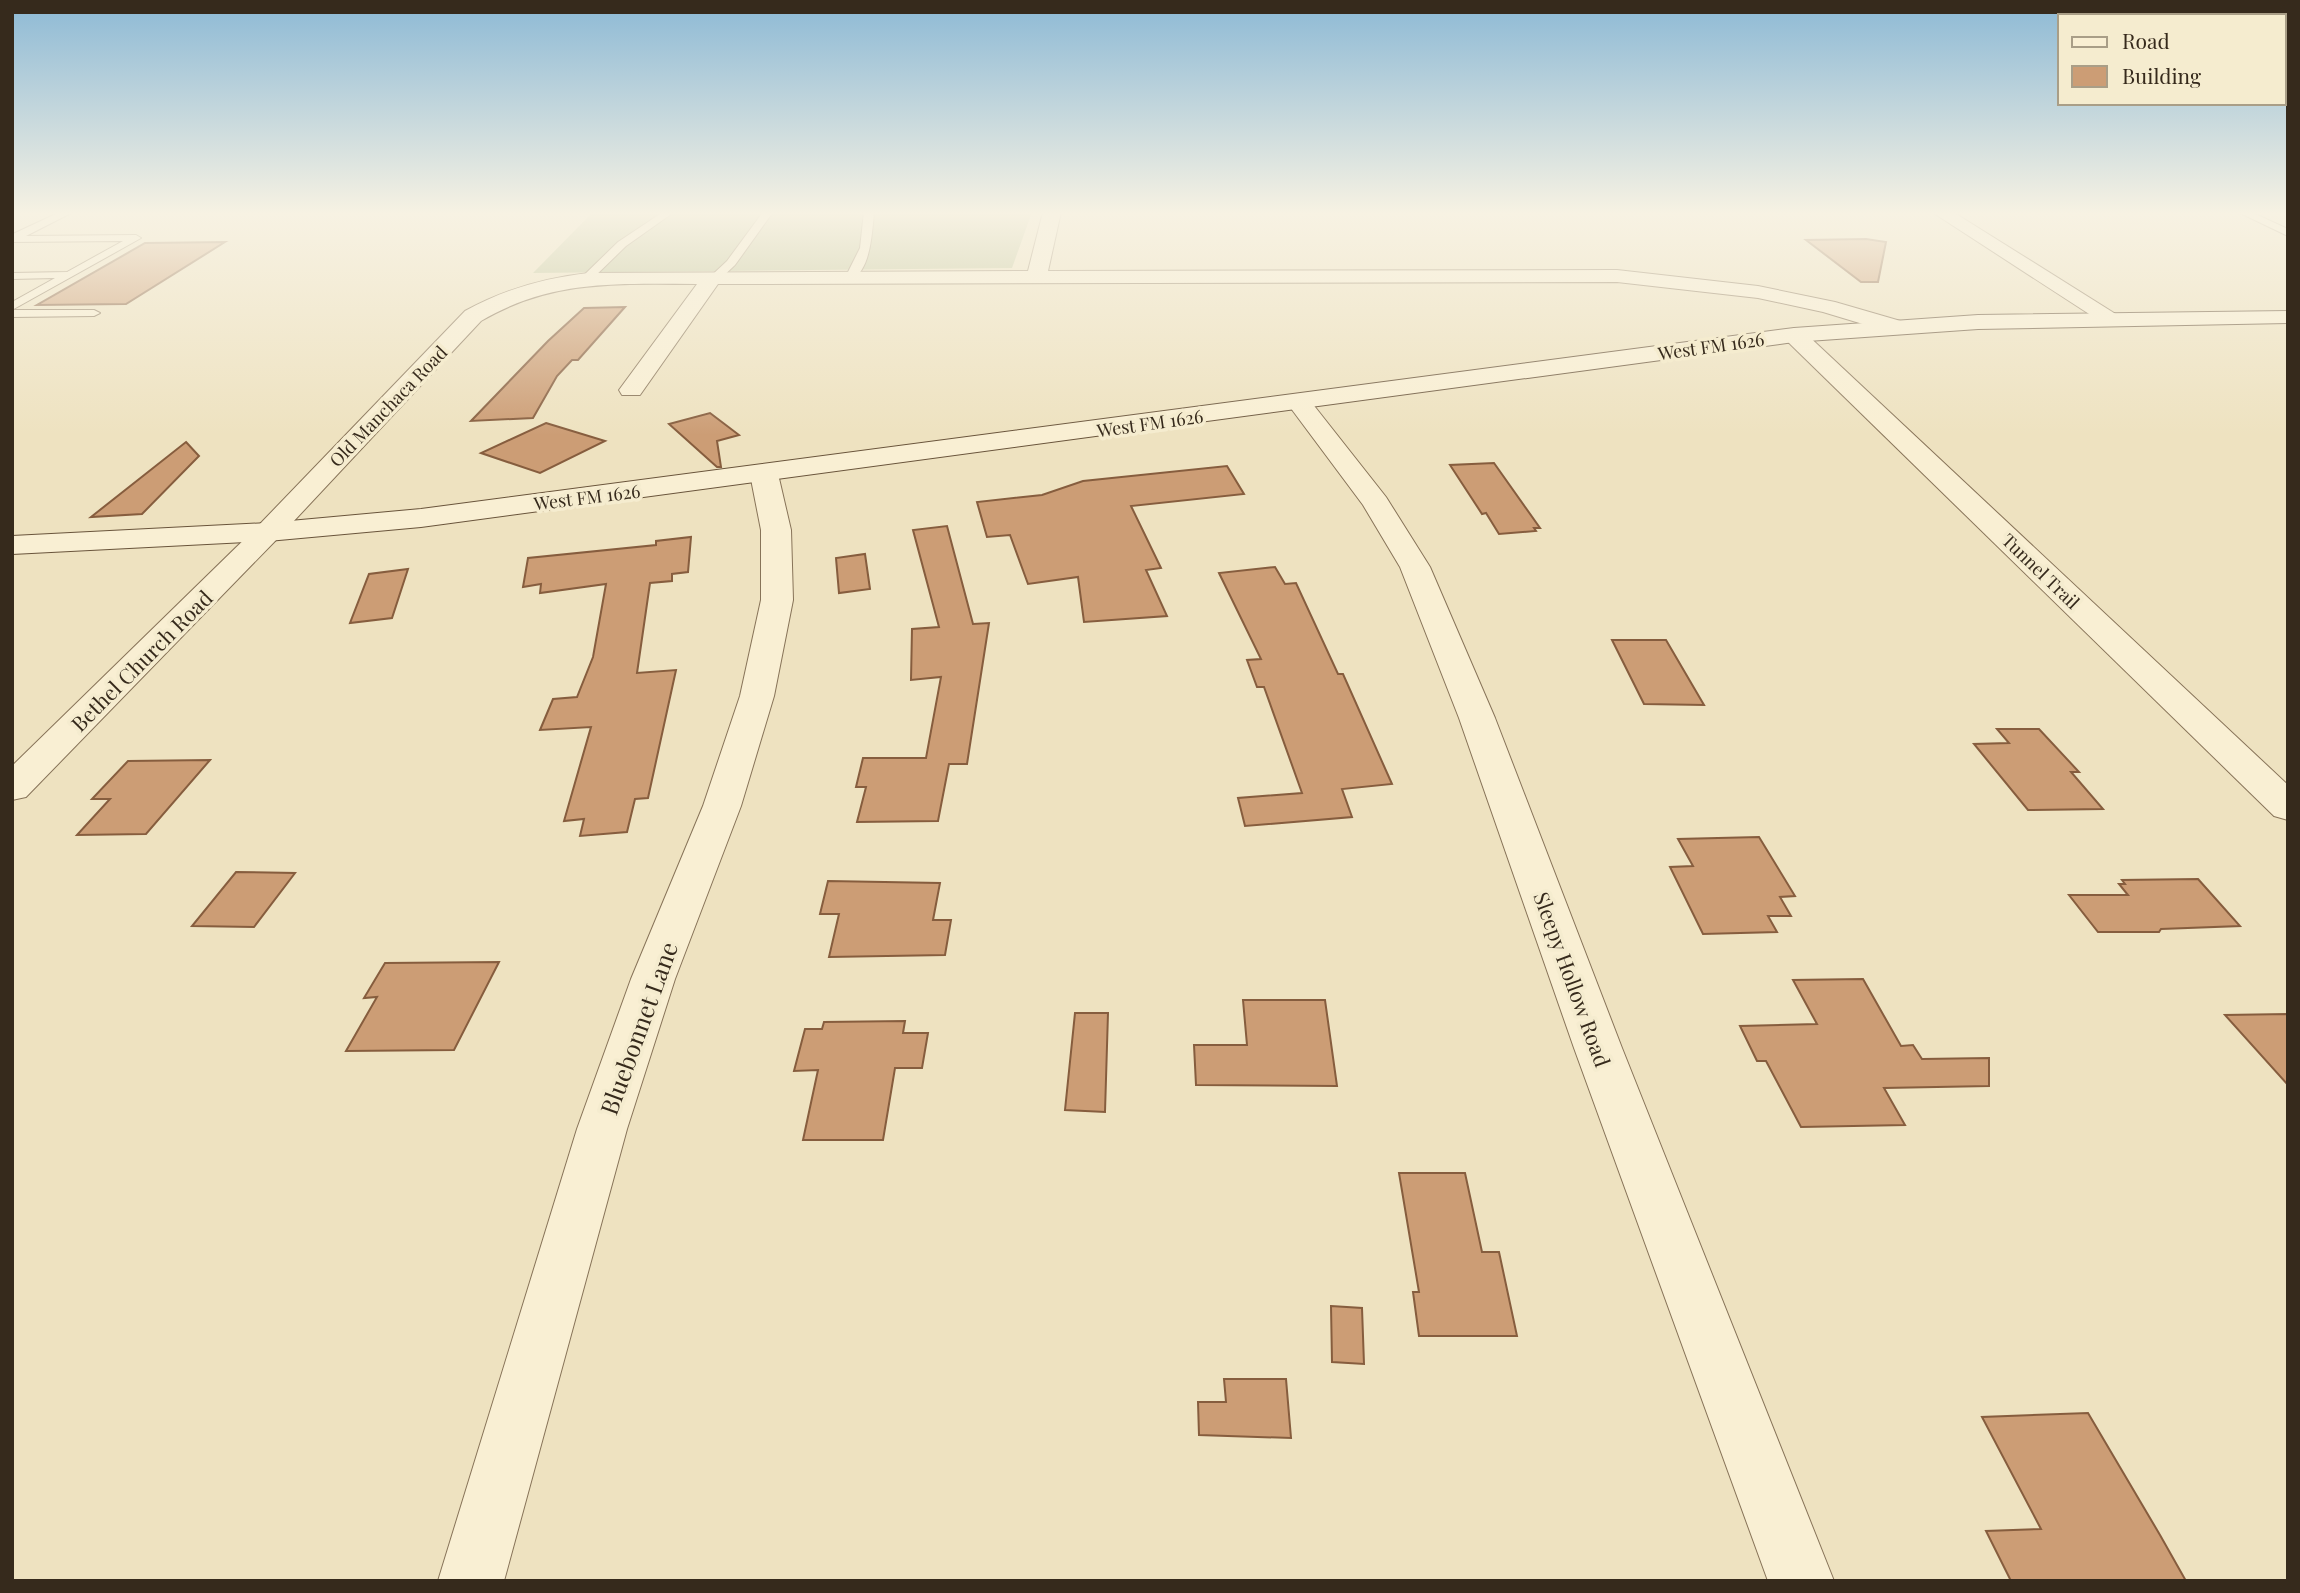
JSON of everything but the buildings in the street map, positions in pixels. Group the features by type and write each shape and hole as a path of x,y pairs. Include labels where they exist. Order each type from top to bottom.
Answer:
{"street":[{"name":"Old Manchaca Road","path":"268,532 473,316 505,297 533,286"},
{"path":"631,390 708,286"},
{"name":"Old Manchaca Road","path":"1725,286 1804,299 1896,327"},
{"path":"2060,286 2111,318"},
{"name":"West FM 1626","path":"12,545 268,532 421,518 1794,335 1896,327 2111,318 2288,317"},
{"name":"Tunnel Trail","path":"1794,335 2288,807"},
{"name":"Sleepy Hollow Road","path":"1298,403 1376,503 1415,567 1477,718 1598,1048 1801,1581"},
{"name":"Bluebonnet Lane","path":"471,1581 601,1129 653,979 722,806 757,696 777,600 776,530 764,474"},
{"name":"Bethel Church Road","path":"12,788 268,532"}],"lane":[{"path":"12,307 49,286"},
{"path":"12,314 94,313"}]}
